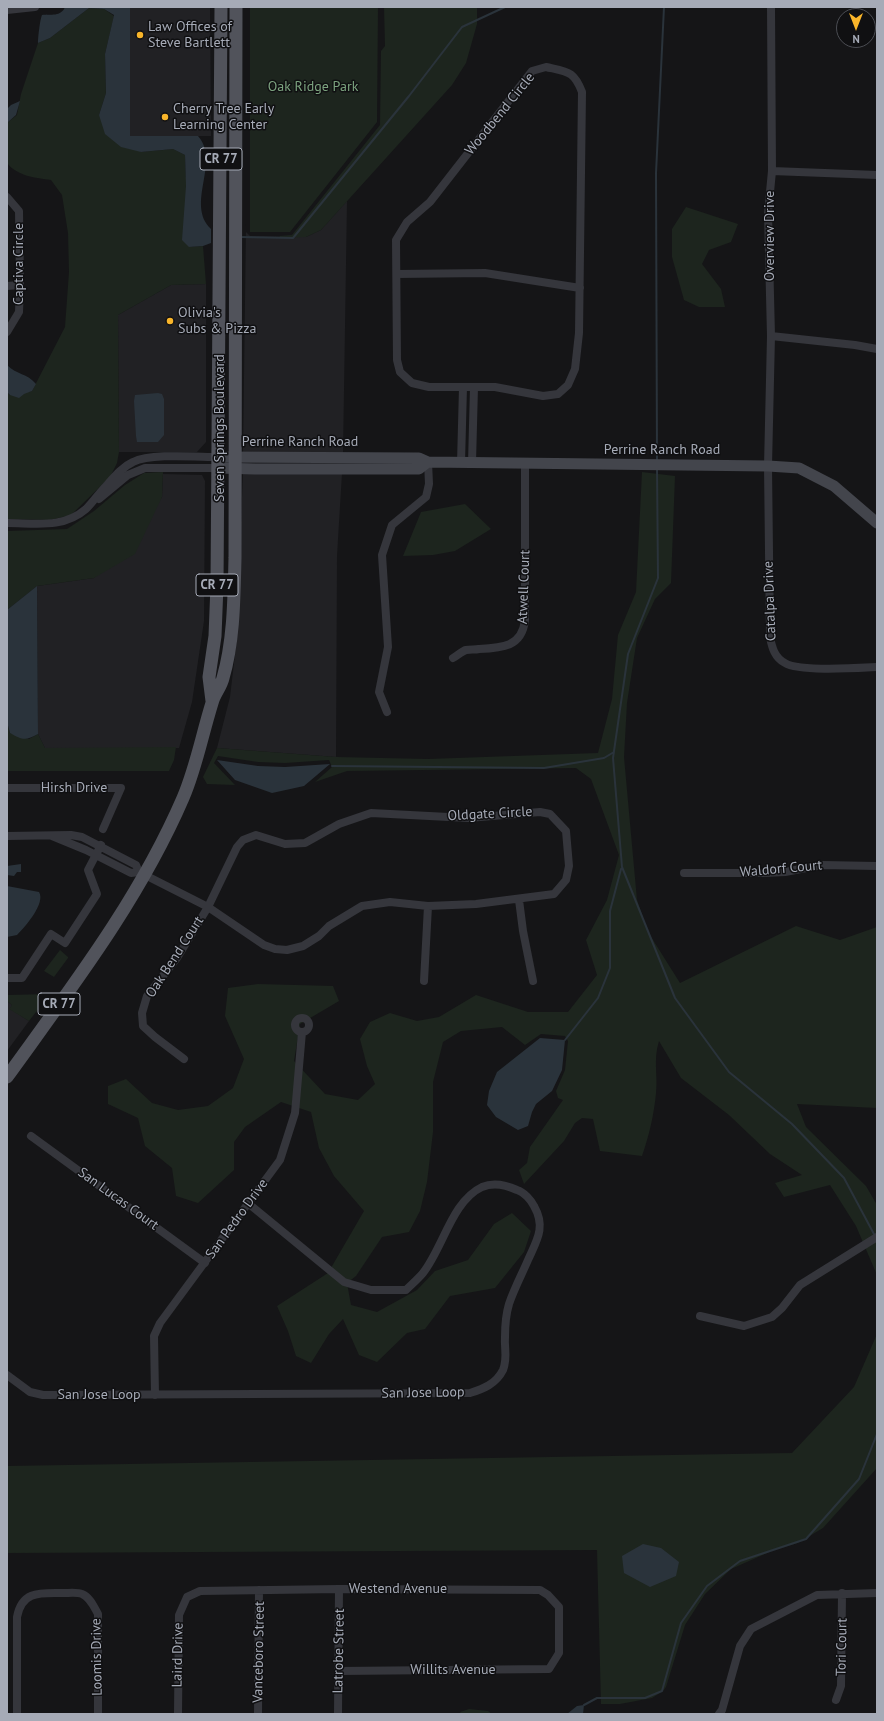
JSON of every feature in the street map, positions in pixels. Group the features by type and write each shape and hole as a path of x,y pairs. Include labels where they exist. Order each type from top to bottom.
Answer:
{"main road":[{"name":"Seven Springs Boulevard","path":"7,1077 111,931 131,900 142,873 167,834 184,797 199,750 212,701 223,679 233,608 235,558 226,535 226,463 221,252 221,7"},
{"name":"Seven Springs Boulevard","path":"212,701 209,677 217,610 236,282 236,7"},
{"path":"221,252 227,273 232,280 236,282"}],"street":[{"path":"7,10 35,7"},
{"name":"Overview Drive","path":"768,466 771,336 768,212 772,171 771,7"},
{"name":"Woodbend Circle","path":"546,67 565,71 577,78 582,92 580,288 579,333 575,369 568,385 558,394 543,396 495,387 423,386 412,383 400,372 397,360 396,240 407,222 430,202 532,71 546,67"},
{"path":"772,171 877,175"},
{"name":"Captiva Circle","path":"7,197 19,211 20,285 19,312 7,332"},
{"path":"397,274 485,273 580,288"},
{"path":"7,286 20,285"},
{"path":"771,336 855,345 877,349"},
{"path":"463,387 467,463"},
{"path":"467,463 474,387"},
{"name":"Perrine Ranch Road","path":"7,523 49,524 66,521 78,515 93,502 98,494 117,474 134,461 155,457 226,463 419,458 428,462 768,466 799,468 834,486 877,523"},
{"path":"387,712 379,692 388,647 382,555 392,525 426,497 429,484 428,462"},
{"name":"Atwell Court","path":"453,658 466,650 500,649 511,644 518,638 524,629 525,464"},
{"name":"Catalpa Drive","path":"768,466 770,637 772,648 777,658 791,666 877,668"},
{"name":"Hirsh Drive","path":"7,788 121,788 103,829"},
{"name":"Oldgate Circle","path":"142,873 208,907 264,945 275,949 287,950 304,946 329,926 362,906 390,902 428,906 476,904 519,900 554,894 566,880 570,866 566,831 550,814 540,812 468,818 372,814 339,824 304,842 285,844 256,835 243,840 237,847 208,907"},
{"path":"7,836 71,835 82,837 101,845 136,865 142,873"},
{"path":"52,836 96,855 131,873 142,873"},
{"path":"7,978 22,978 51,934 65,943 97,894 88,870 101,845"},
{"name":"Waldorf Court","path":"684,873 785,872 822,865 877,866"},
{"path":"519,900 522,931 532,981"},
{"path":"424,981 428,906"},
{"name":"Oak Bend Court","path":"184,1059 143,1026 142,1013 147,996 177,958 208,907"},
{"name":"San Pedro Drive","path":"155,1395 154,1336 160,1323 280,1160 294,1114 302,1032"},
{"name":"San Lucas Court","path":"31,1136 205,1263"},
{"name":"San Jose Loop","path":"7,1375 30,1392 43,1395 470,1393 483,1390 496,1380 503,1369 507,1352 504,1339 509,1304 528,1259 539,1240 541,1226 538,1212 532,1201 520,1191 505,1185 494,1184 483,1187 469,1195 457,1212 423,1273 406,1290 371,1290 344,1282 248,1204"},
{"path":"700,1316 744,1326 772,1317 782,1308 800,1285 877,1238"},
{"name":"Westend Avenue","path":"187,1598 200,1591 339,1589 540,1590 548,1595 559,1607 559,1654"},
{"name":"Latrobe Street","path":"338,1714 339,1589"},
{"name":"Vanceboro Street","path":"258,1714 259,1590"},
{"name":"Tori Court","path":"836,1700 841,1686 842,1593"},
{"path":"719,1714 722,1710 740,1646 751,1629 817,1595 877,1593"},
{"name":"Loomis Drive","path":"17,1714 17,1617 19,1607 26,1598 34,1594 82,1594 91,1601 98,1614 98,1714"},
{"name":"Laird Drive","path":"178,1714 179,1615 187,1598"},
{"name":"Willits Avenue","path":"339,1671 540,1670 549,1669 559,1654"}],"shaded area":[{"path":"65,7 130,7 130,136 198,136 204,146 206,158 201,208 204,219 211,229 211,243 203,246 189,247 182,240 186,186 185,155 173,149 141,152 121,147 105,134 99,115 106,93 105,54 114,15 104,9 89,8 50,38 38,43 42,15 58,14"},
{"path":"130,7 210,7 211,136 130,136"},
{"path":"20,101 16,115 7,123 7,109 11,105"},
{"path":"347,201 343,453 243,453 246,224 246,232 250,236 306,237 321,230"},
{"path":"206,284 206,442 197,452 119,452 118,315 171,285"},
{"path":"7,365 14,371 33,380 36,384 32,391 19,398 10,395 7,392"},
{"path":"162,394 164,399 164,435 158,442 137,442 134,401 135,395"},
{"path":"243,473 342,473 337,556 336,757 217,748 230,697 236,646"},
{"path":"163,474 202,475 205,481 204,621 192,702 179,748 45,748 38,734 37,586 94,578 162,497"},
{"path":"37,586 38,734 24,739 10,733 7,722 7,610"},
{"path":"217,760 258,766 285,767 330,764 304,786 272,793 235,780"},
{"path":"21,864 21,872 17,872 14,876 7,875 7,866"},
{"path":"7,886 39,892 40,902 34,915 17,935 7,937"},
{"path":"7,1001 12,1005 10,1009 29,1021 7,1051"},
{"path":"540,1038 565,1040 562,1070 552,1091 536,1104 528,1126 518,1130 496,1117 487,1105 489,1091 497,1072"},
{"path":"643,1544 661,1548 679,1562 676,1576 650,1587 624,1573 622,1556"},
{"path":"584,1705 583,1714 567,1714 577,1706"}],"green space":[{"name":"Oak Ridge Park","path":"250,7 378,7 377,122 290,232 250,232"},
{"path":"384,7 477,7 477,24 466,63 452,85 321,230 306,237 281,238 279,236 292,235 380,125 381,51 385,46"},
{"path":"89,8 104,9 114,16 105,54 106,93 99,115 141,152 173,149 185,155 189,247 203,246 206,284 171,285 118,315 119,452 117,463 110,477 71,515 50,520 7,519 7,392 10,395 32,391 65,327 69,272 68,233 62,195 51,180 21,174 7,163 7,123 17,115 21,94 38,43 50,38"},
{"path":"686,207 738,224 731,242 709,250 702,264 721,289 725,307 699,307 684,300 672,257 672,229"},
{"path":"163,472 162,497 135,554 94,578 37,586 7,610 7,531 67,529 94,511 125,485 144,473"},
{"path":"642,472 675,476 671,583 655,599 637,638 627,703 624,757 637,900 648,932 680,983 796,926 840,940 877,927 877,1108 797,1104 806,1127 866,1186 877,1205 877,1275 856,1226 830,1185 784,1197 775,1183 802,1175 770,1154 729,1115 681,1078 659,1041 656,1055 654,1109 642,1156 600,1151 593,1119 582,1118 575,1123 564,1141 524,1184 519,1170 527,1163 530,1147 563,1100 558,1098 556,1091 565,1070 568,1041 565,1036 541,1034 525,1045 502,1027 461,1031 443,1042 433,1082 433,1132 427,1182 420,1211 409,1232 382,1237 356,1276 347,1283 351,1305 377,1312 417,1290 435,1271 468,1260 494,1224 512,1213 531,1231 524,1252 495,1288 450,1296 425,1329 407,1333 377,1362 359,1355 343,1319 329,1334 311,1363 296,1356 288,1331 277,1306 328,1273 364,1211 334,1176 319,1148 311,1112 281,1102 245,1127 234,1142 234,1170 198,1203 176,1196 172,1168 145,1146 138,1118 108,1104 108,1086 126,1079 152,1103 178,1110 208,1106 233,1088 244,1059 225,1016 228,988 258,984 333,986 339,1001 300,1024 294,1061 325,1094 358,1100 375,1084 367,1066 360,1039 370,1022 390,1013 417,1021 439,1017 476,995 528,1012 568,1012 597,975 586,940 607,900 619,855 591,779 576,768 347,771 315,782 332,767 329,760 285,763 258,762 218,756 214,763 235,785 207,784 203,777 217,748 336,757 428,759 598,753 612,699 618,635 636,592"},
{"path":"465,504 491,529 455,551 433,555 403,556 421,512"},
{"path":"7,722 10,733 29,739 38,734 45,748 176,747 174,760 169,771 7,771"},
{"path":"60,950 68,958 54,977 44,971"},
{"path":"50,994 29,1021 9,1009 12,1005 7,1001 7,995"},
{"path":"877,1334 877,1468 823,1528 798,1543 774,1550 731,1569 705,1594 685,1625 666,1687 663,1691 652,1698 620,1704 601,1704 597,1550 7,1553 7,1466 792,1453 854,1387"},
{"path":"469,1709 488,1711 492,1714 461,1714 460,1712"}],"waterway":[{"path":"240,237 293,238 409,96 462,27 505,7"},
{"path":"657,462 656,173 664,7"},
{"path":"657,468 658,578 628,654 613,758 622,867 675,998 729,1072 792,1124 844,1178 875,1236"},
{"path":"332,766 544,768 604,758 614,752"},
{"path":"565,1040 598,998 610,968 610,911 621,869"},
{"path":"584,1705 597,1698 645,1698 662,1691 681,1623 707,1586 740,1561 806,1539 859,1479 877,1434"}],"place":[{"name":"Law Offices of Steve Bartlett","path":"140,35"},
{"name":"Cherry Tree Early Learning Center","path":"165,117"},
{"name":"Olivia's Subs & Pizza","path":"170,321"}]}
